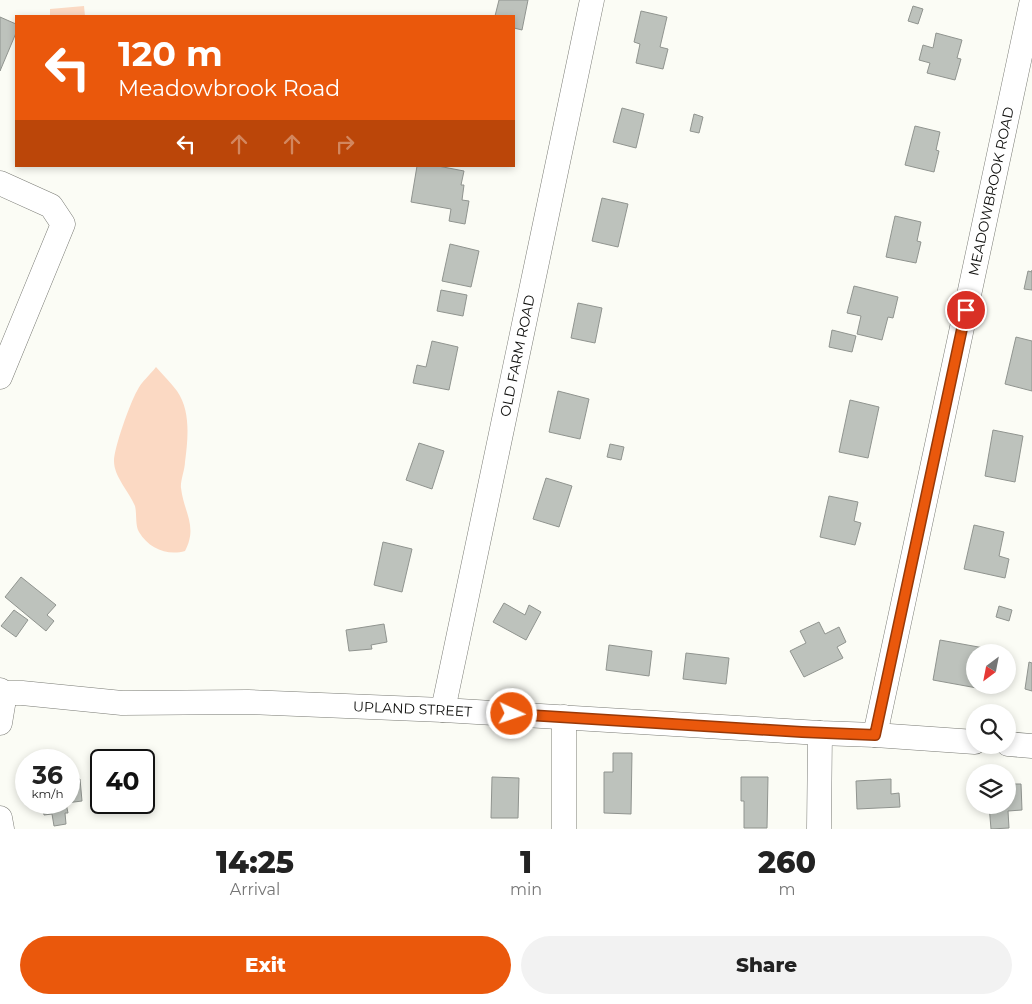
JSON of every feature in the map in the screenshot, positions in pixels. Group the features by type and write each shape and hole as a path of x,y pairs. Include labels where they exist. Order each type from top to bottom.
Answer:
{"street":[{"name":"OLD FARM ROAD","path":"443,710 592,0"},
{"name":"MEADOWBROOK ROAD","path":"875,735 1032,0"},
{"path":"0,183 51,206 63,224 0,377"},
{"name":"UPLAND STREET","path":"2,692 22,692 122,703 248,702 443,710 966,741"},
{"path":"0,723 2,692"},
{"path":"564,716 564,829"},
{"path":"819,829 820,733"},
{"path":"1016,745 1032,746"},
{"path":"0,818 2,829"}],"shaded area":[{"path":"84,6 85,15 50,15 50,9"},
{"path":"156,367 177,391 185,407 187,425 185,465 181,485 189,520 190,534 185,551 172,553 153,547 139,532 135,506 116,473 114,461 130,405 141,385"}],"building":[{"path":"499,0 528,0 522,30 515,28 515,15 495,15"},
{"path":"913,6 923,9 918,24 908,21"},
{"path":"641,11 667,17 660,47 668,49 663,69 636,63 640,44 634,42"},
{"path":"0,17 15,24 15,35 0,71"},
{"path":"936,33 962,40 957,58 961,59 955,80 927,73 930,63 919,60 923,45 933,48"},
{"path":"622,108 644,114 636,148 613,142"},
{"path":"694,114 703,117 699,133 690,131"},
{"path":"915,126 940,132 936,150 939,151 934,172 905,165"},
{"path":"417,167 443,167 464,171 461,185 464,185 462,200 469,201 465,224 449,221 451,209 411,202"},
{"path":"602,198 628,204 618,247 592,241"},
{"path":"895,216 921,222 917,241 921,242 916,263 886,257"},
{"path":"450,244 479,251 471,287 442,281"},
{"path":"1028,271 1032,272 1032,290 1024,289"},
{"path":"854,286 898,297 893,318 888,317 882,340 857,334 861,316 847,313"},
{"path":"441,290 467,295 463,316 437,311"},
{"path":"578,303 602,308 595,343 571,338"},
{"path":"832,330 856,336 852,352 829,347"},
{"path":"1016,337 1032,341 1032,391 1005,384"},
{"path":"432,341 458,347 449,390 413,383 417,365 426,367"},
{"path":"558,391 589,399 580,439 549,432"},
{"path":"850,400 879,407 868,458 839,452"},
{"path":"993,430 1023,436 1015,482 985,476"},
{"path":"419,443 444,451 432,489 406,480"},
{"path":"610,444 624,447 621,460 607,457"},
{"path":"546,478 572,486 559,527 533,519"},
{"path":"829,496 858,502 854,521 861,523 855,545 820,537"},
{"path":"974,525 1004,532 999,556 1009,559 1005,578 964,569"},
{"path":"383,542 412,549 402,592 374,585"},
{"path":"21,577 56,605 47,615 54,621 46,631 5,597"},
{"path":"504,603 525,615 529,605 541,612 526,640 493,622"},
{"path":"999,606 1012,610 1009,621 996,617"},
{"path":"14,610 28,620 16,637 1,626"},
{"path":"819,622 825,634 839,627 846,642 837,647 843,658 804,677 790,651 806,643 800,631"},
{"path":"384,624 387,642 371,645 372,649 349,651 346,630"},
{"path":"940,640 966,645 966,686 933,680"},
{"path":"609,645 652,651 649,676 606,670"},
{"path":"686,653 729,658 726,684 683,679"},
{"path":"1029,662 1032,663 1032,691 1025,689"},
{"path":"613,753 632,753 631,814 604,813 604,772 613,772"},
{"path":"492,777 519,778 518,818 491,818"},
{"path":"741,777 768,777 767,828 744,828 744,801 741,801"},
{"path":"80,779 82,801 80,801"},
{"path":"891,779 891,794 899,793 900,807 857,809 856,781"},
{"path":"1016,784 1021,784 1022,810 1016,810"},
{"path":"52,814 65,814 66,824 54,826"},
{"path":"990,814 1008,814 1009,828 991,829"}],"route":[{"path":"512,714 564,716 675,725 875,735 966,310"}]}
